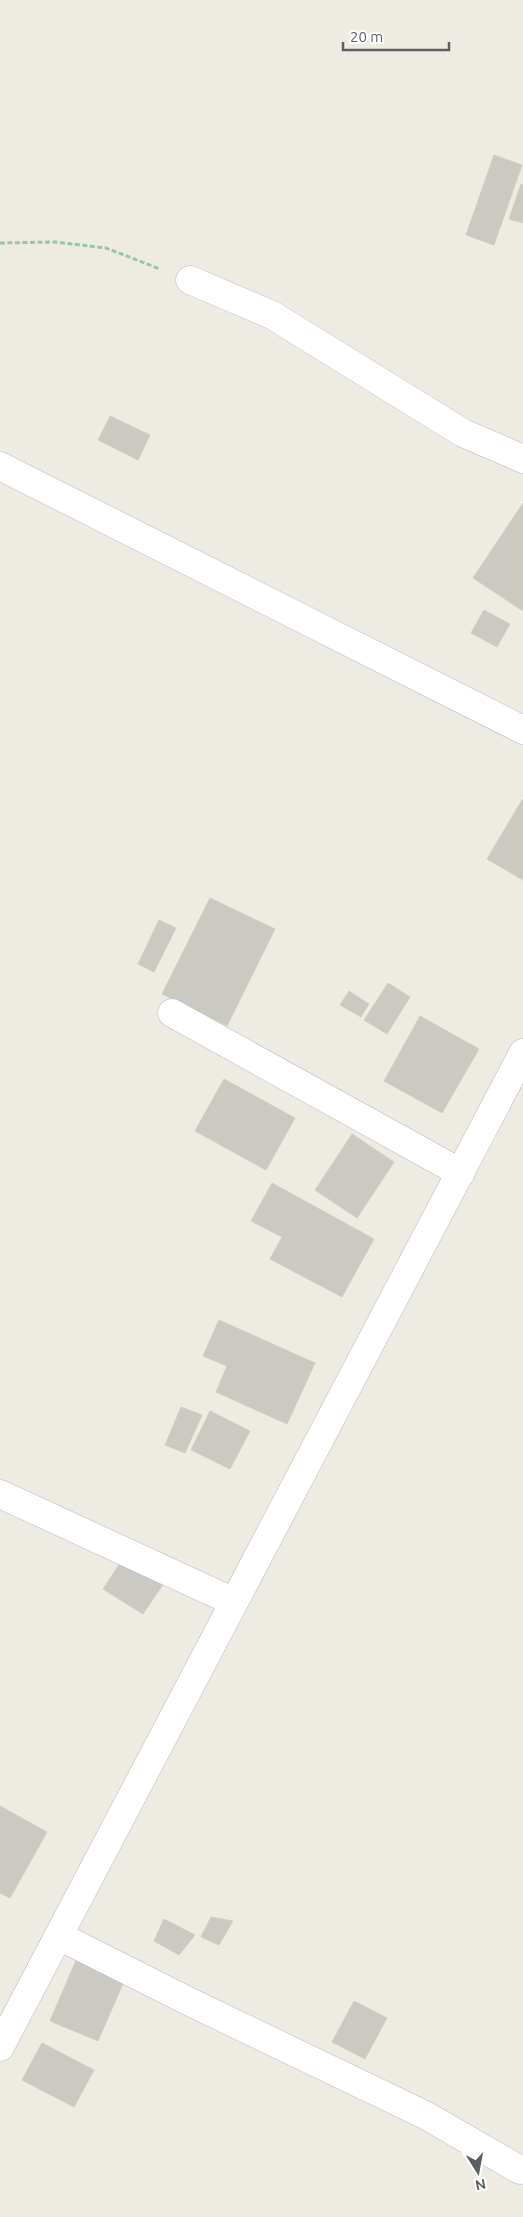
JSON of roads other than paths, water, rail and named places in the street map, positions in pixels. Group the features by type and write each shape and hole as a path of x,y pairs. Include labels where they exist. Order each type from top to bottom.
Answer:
{"street":[{"path":"190,280 272,315 463,433 523,459"},
{"path":"0,466 523,730"},
{"path":"172,1013 460,1173"},
{"path":"0,2047 523,1053"},
{"path":"0,1494 234,1602"},
{"path":"58,1936 427,2116 520,2170"}]}
